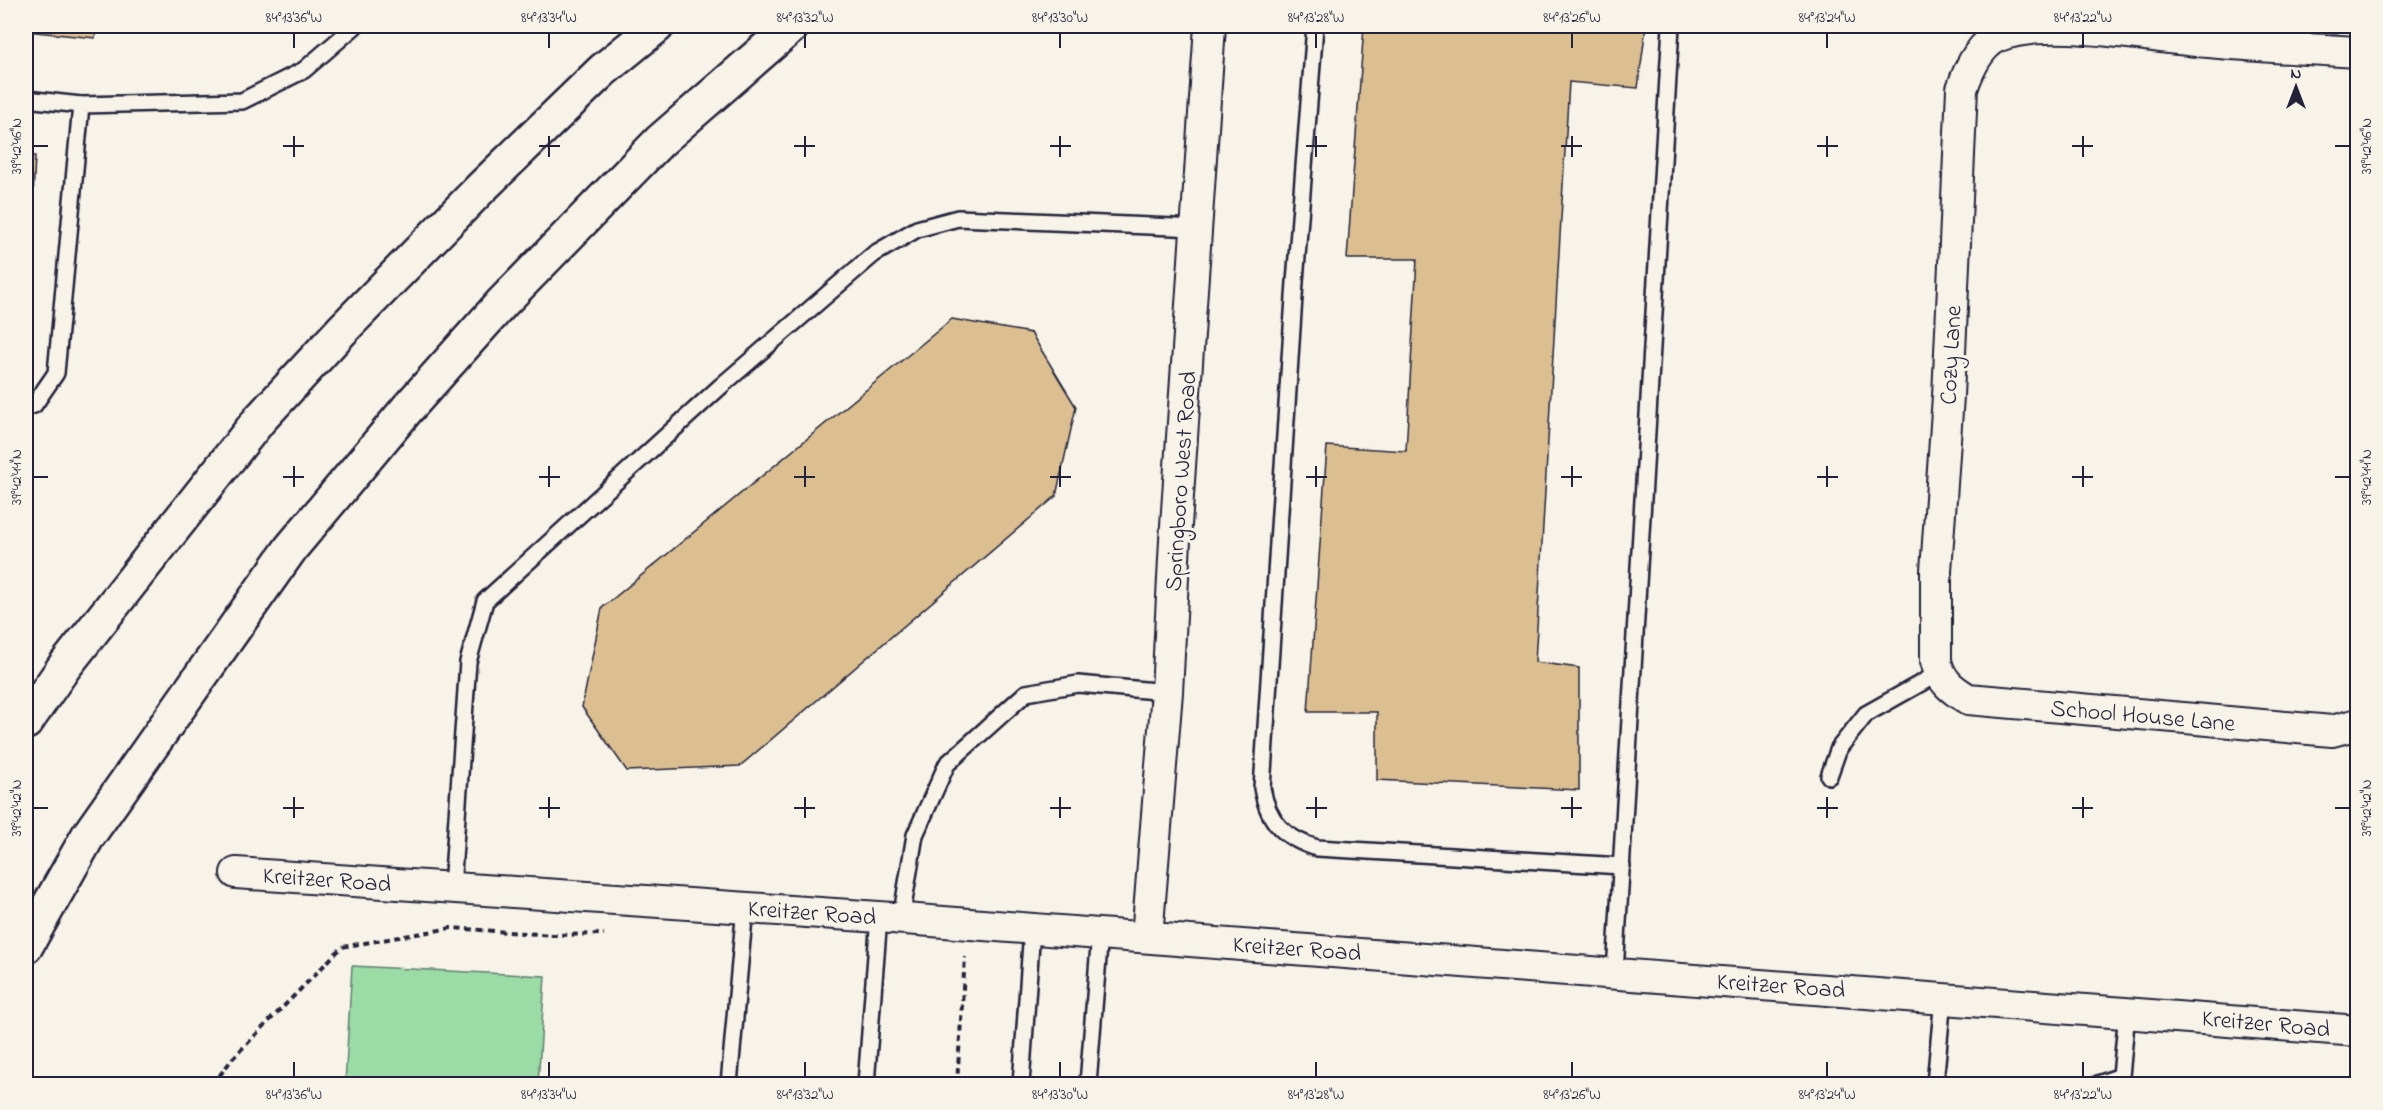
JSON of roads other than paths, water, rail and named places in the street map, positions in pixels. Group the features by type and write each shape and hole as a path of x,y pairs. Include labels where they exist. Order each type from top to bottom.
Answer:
{"highway":[{"path":"26,722 71,657 260,419 344,328 481,188 603,70 657,26"},
{"path":"26,946 88,836 291,548 408,408 502,303 660,141 792,26"}],"street":[{"name":"Springboro West Road","path":"1147,937 1167,692 1174,540 1198,228 1210,26"},
{"path":"1992,36 2031,29 2072,27 2199,42 2358,52"},
{"name":"Cozy Lane","path":"1939,673 1936,661 1936,571 1948,396 1962,89 1970,67 1992,36"},
{"name":"School House Lane","path":"1939,673 1948,687 1968,699 2332,731 2358,724"},
{"name":"Kreitzer Road","path":"236,873 1100,933 2358,1031"}],"lane":[{"path":"26,99 81,105 242,101 304,70 355,26"},
{"path":"1315,26 1295,282 1263,765 1262,788 1265,807 1287,835 1317,848 1622,866"},
{"path":"1615,973 1671,26"},
{"path":"26,408 34,405 56,374 81,105"},
{"path":"452,887 468,662 485,601 721,386 874,254 917,229 958,218 1198,228"},
{"path":"1829,776 1839,748 1866,714 1939,673"},
{"path":"866,1084 890,918 915,835 947,764 1026,693 1078,684 1167,692"},
{"path":"729,1084 745,907"},
{"path":"1021,1084 1032,929"},
{"path":"1088,1084 1100,933"},
{"path":"1935,1084 1943,998"},
{"path":"2098,1084 2121,1076 2127,1012"}]}
